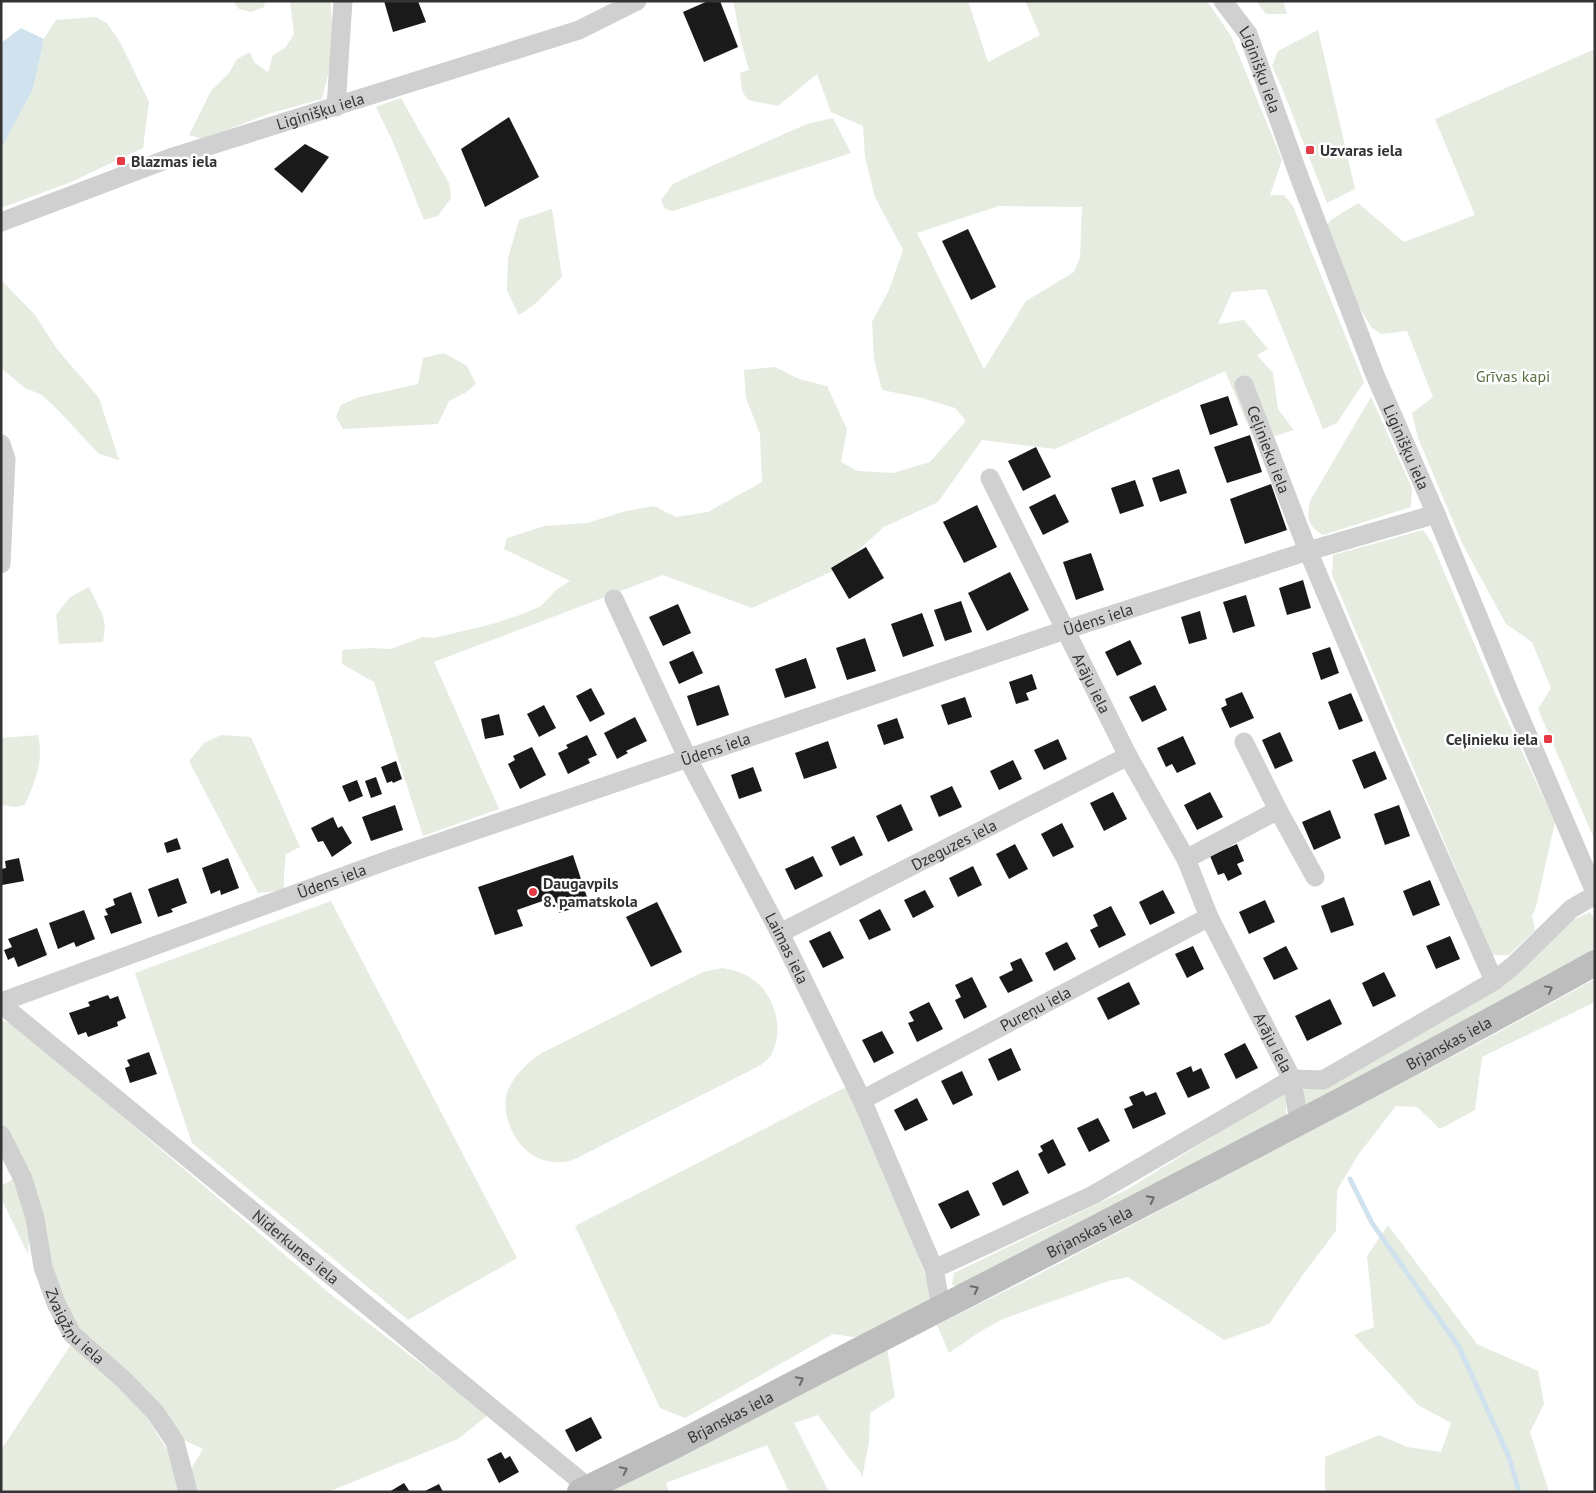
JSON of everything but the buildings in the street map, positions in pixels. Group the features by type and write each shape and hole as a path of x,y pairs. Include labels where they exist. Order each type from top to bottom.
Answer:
{"main road":[{"name":"Brjanskas iela","path":"586,1490 1299,1123 1595,963"}],"street":[{"path":"336,107 342,1"},
{"name":"Liginišķu iela","path":"1,222 173,157 579,30 637,1"},
{"name":"Liginišķu iela","path":"1223,1 1248,34 1300,179 1370,362 1595,893"},
{"path":"1236,1 1248,34"},
{"name":"Ceļinieku iela","path":"1244,385 1308,551 1390,745 1494,981"},
{"path":"1,444 6,458 1,564"},
{"name":"Arāju iela","path":"990,478 1128,756 1186,859 1208,917 1292,1079 1299,1123"},
{"name":"Ūdens iela","path":"1,1003 391,859 1065,630 1308,551 1436,514"},
{"name":"Laimas iela","path":"614,599 688,759 780,933 862,1100 934,1269 941,1307"},
{"path":"1244,742 1278,810 1315,877"},
{"name":"Dzeguzes iela","path":"780,933 1128,756"},
{"path":"1186,859 1278,810"},
{"path":"934,1269 1092,1195 1292,1079 1323,1080 1494,981 1514,965 1571,909 1595,893"},
{"name":"Pureņu iela","path":"862,1100 1208,917"},
{"name":"Niderkunes iela","path":"1,1003 586,1490"},
{"name":"Zvaigžņu iela","path":"1,1135 23,1179 35,1218 43,1267 56,1303 72,1334 123,1379 155,1412 175,1442 188,1492"}],"green space":[{"path":"233,1 265,1 264,7 251,12 239,9"},
{"path":"290,1 330,1 335,47 322,99 271,113 203,139 189,135 211,91 229,73 237,59 250,52 254,62 268,72 273,55 285,48 294,34"},
{"path":"733,1 968,1 988,62 1040,35 1025,1 1207,1 1231,36 1282,160 1270,195 1284,195 1293,206 1364,382 1337,423 1323,429 1266,289 1232,292 1218,324 1244,320 1268,349 1257,355 1273,373 1278,409 1294,430 1255,442 1225,371 1055,449 982,440 938,502 884,527 837,569 752,608 663,575 434,662 499,809 423,836 374,682 342,664 342,650 391,649 423,637 434,638 496,623 541,606 556,590 570,581 504,549 507,538 544,526 587,523 626,511 654,506 676,517 708,512 762,482 760,434 746,398 744,370 775,367 799,379 827,386 847,429 841,462 858,471 893,473 930,462 966,421 955,408 922,398 882,390 874,359 872,322 889,290 903,250 875,197 865,157 863,126 831,112 817,74 778,106 748,100 742,91 740,73 749,70","holes":["999,206 1082,207 1080,257 1074,272 1026,301 984,369 917,233"]},
{"path":"1256,1 1283,1 1287,14 1266,14"},
{"path":"95,17 107,23 121,44 149,102 143,148 71,182 1,208 1,149 33,89 44,39 56,20"},
{"path":"1318,30 1355,189 1327,203 1272,66 1278,51"},
{"name":"Grīvas kapi","path":"1595,49 1595,841 1538,709 1551,688 1532,642 1506,624 1463,545 1418,438 1412,413 1433,397 1407,331 1381,334 1371,327 1356,302 1325,228 1331,220 1358,203 1404,242 1475,215 1435,119"},
{"path":"401,98 449,183 451,198 438,216 424,220 393,142 376,107"},
{"path":"833,118 851,153 673,211 665,209 661,200 673,184 807,124"},
{"path":"552,209 562,277 535,304 519,315 507,291 508,258 519,220"},
{"path":"1,280 35,315 57,349 99,398 119,460 99,454 42,395 25,388 1,368"},
{"path":"444,353 467,366 476,384 465,393 449,401 438,424 343,429 336,417 341,405 356,398 418,384 423,358"},
{"path":"1371,397 1412,488 1411,507 1323,535 1309,521 1310,501"},
{"path":"1423,530 1432,543 1498,700 1555,822 1536,907 1532,916 1535,930 1509,955 1492,955 1332,575 1333,555"},
{"path":"89,587 103,616 105,626 103,642 59,644 56,615 70,597"},
{"path":"38,735 40,754 38,771 25,805 15,807 1,805 1,738"},
{"path":"221,735 251,737 300,847 286,854 284,890 258,893 189,761 204,743"},
{"path":"331,901 517,1258 408,1320 192,1143 135,973"},
{"path":"1590,912 1595,920 1595,952 1305,1105 1301,1098 1304,1090 1430,1026 1512,974 1573,920"},
{"path":"723,968 742,973 752,979 767,994 772,1003 777,1024 777,1035 771,1055 761,1065 566,1162 543,1160 521,1145 511,1129 505,1101 511,1084 527,1064 542,1053 703,972"},
{"path":"1595,979 1595,1002 1482,1057 1475,1110 1440,1129 1417,1107 1396,1106 1358,1155 1337,1190 1336,1231 1269,1324 1224,1340 1128,1277 1109,1281 1003,1319 981,1331 949,1353 937,1325 1043,1272 1484,1040"},
{"path":"1,1021 13,1023 334,1297 488,1415 458,1439 328,1492 197,1492 191,1469 203,1449 184,1440 73,1321 64,1303 50,1257 44,1218 1,1125"},
{"path":"848,1086 913,1241 934,1301 860,1338 833,1334 685,1418 660,1408 575,1226"},
{"path":"1286,1091 1286,1114 1282,1122 958,1288 952,1284 954,1273 1128,1189"},
{"path":"15,1178 30,1226 28,1254 1,1198 1,1186"},
{"path":"1388,1225 1477,1344 1538,1371 1544,1404 1530,1432 1549,1492 1325,1492 1325,1457 1379,1435 1407,1447 1441,1452 1451,1423 1418,1405 1354,1335 1374,1327 1367,1256"},
{"path":"72,1343 138,1403 167,1450 182,1492 1,1492 1,1450"},
{"path":"887,1348 895,1397 870,1413 869,1442 862,1478 861,1473 818,1415 794,1423 829,1492 789,1492 767,1445 666,1483 669,1492 606,1492"}],"water":[{"path":"21,28 44,39 33,89 1,149 1,43"}],"waterway":[{"path":"1350,1179 1372,1223 1459,1347 1509,1457 1519,1492"}],"place":[{"name":"Uzvaras iela","path":"1310,150"},
{"name":"Blazmas iela","path":"121,161"},
{"name":"Ceļinieku iela","path":"1548,739"},
{"name":"Daugavpils 8. pamatskola","path":"533,892"}]}
